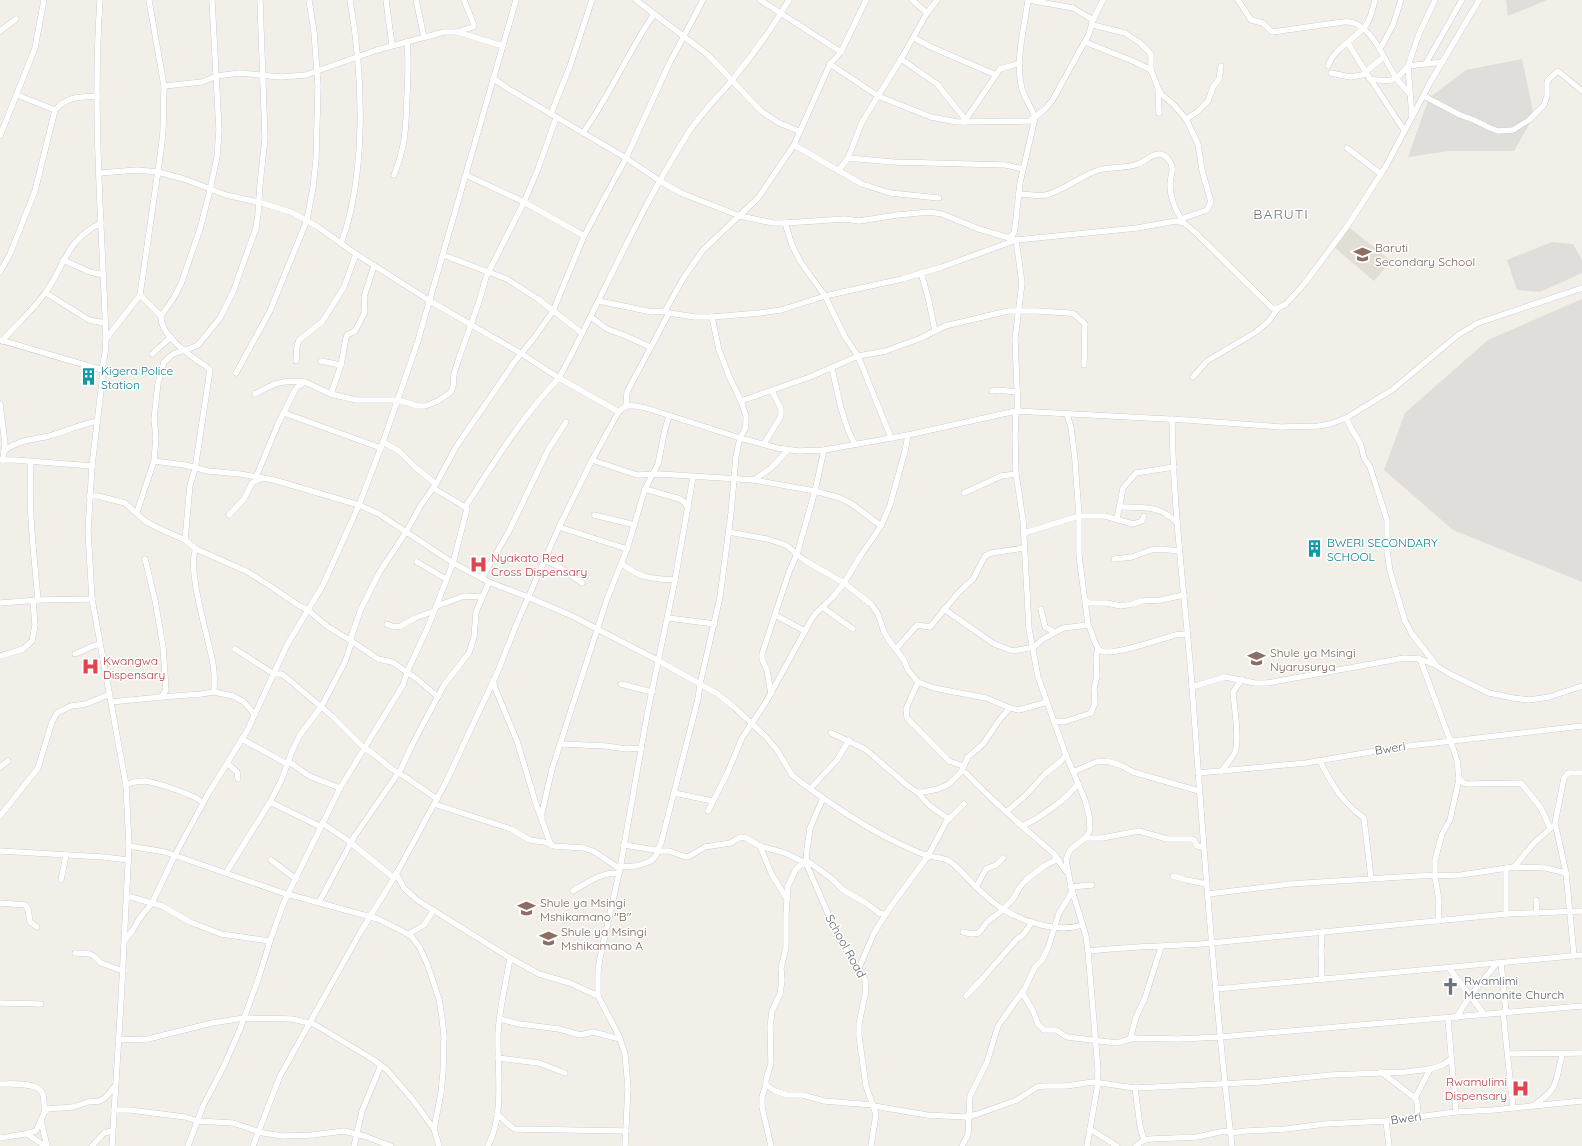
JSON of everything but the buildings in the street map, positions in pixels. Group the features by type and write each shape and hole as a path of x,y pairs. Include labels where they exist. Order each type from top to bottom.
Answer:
{"street":[{"path":"0,136 35,48 44,0"},
{"path":"100,0 96,58 106,339 89,496 88,531 92,599 126,785 129,846 128,897 112,1146"},
{"path":"106,339 140,295 158,172 163,130 164,86 149,0"},
{"path":"185,540 190,484 195,469 210,370 185,351 171,337 161,324 161,316 181,284 200,229 217,157 219,130 212,0"},
{"path":"137,512 154,461 156,437 154,419 158,383 164,362 173,354 185,351 198,345 220,318 230,301 256,228 265,150 260,0"},
{"path":"236,373 270,311 307,220 316,160 318,72 308,0"},
{"path":"341,244 351,210 359,152 360,109 357,56 350,0"},
{"path":"386,0 392,45"},
{"path":"416,0 424,37"},
{"path":"164,86 202,82 217,76 239,73 294,77 318,72 357,56 392,45 437,33 457,32 473,27 474,25 464,0"},
{"path":"125,940 152,903 174,855 185,839 203,803 228,764 255,715 290,640 323,585 359,504 398,400 430,301 516,0"},
{"path":"255,394 274,384 289,380 305,382 331,394 356,400 398,400 418,406 425,406 438,401 450,392 453,387 454,374 458,361 480,299 483,285 488,272 524,202 592,0"},
{"path":"636,0 708,55 761,111 779,124 799,130"},
{"path":"226,873 270,802 281,781 300,735 321,707 345,662 361,609 379,573 406,532 421,505 435,486 463,436 515,361 534,338 553,310 584,236 626,158 683,36 703,0"},
{"path":"760,0 841,52"},
{"path":"188,1146 197,1121 224,1066 244,1018 284,902 340,788 403,685 406,672 417,653 436,609 453,563 467,514 466,507 526,417 545,392 559,378 660,181 688,133 713,101 733,80 771,29 789,0"},
{"path":"626,406 627,392 683,278 703,250 758,198 794,145 799,130 830,64 841,52 866,0"},
{"path":"912,0 927,13"},
{"path":"838,171 848,158 862,122 914,38 927,13 937,0"},
{"path":"599,302 652,312 667,312 695,317 734,316 774,311 824,296 902,279 1016,240 1103,232 1183,221 1207,210 1211,202 1202,170 1199,149 1186,119 1174,105 1161,94 1151,70 1151,54 1139,42 1125,33 1093,23 1073,8 1029,0 1020,63 1023,91 1035,118 1018,194 1014,233 1009,238"},
{"path":"830,64 878,96 931,117 948,121 1027,122 1035,118 1052,101 1085,42 1103,0"},
{"path":"1238,0 1251,20 1263,24 1272,32 1347,21 1352,22 1363,29 1380,49 1397,79 1410,94"},
{"path":"1328,66 1332,58 1363,29 1368,22 1376,0"},
{"path":"1380,49 1393,25 1401,0"},
{"path":"1331,73 1350,77 1367,75 1390,81 1397,79 1408,66 1419,34 1435,0"},
{"path":"1426,63 1462,0"},
{"path":"1018,194 1046,195 1093,172 1106,168 1139,164 1152,155 1167,158 1172,164 1173,172 1170,188 1174,204 1183,221 1211,246 1272,308 1278,308 1286,304 1305,283 1348,225 1380,174 1479,0"},
{"path":"583,133 596,114 635,43 654,14"},
{"path":"0,31 16,19"},
{"path":"457,32 503,46"},
{"path":"914,38 931,47 996,75"},
{"path":"394,175 402,155 406,132 409,61 407,42"},
{"path":"1085,42 1151,70"},
{"path":"1348,43 1367,75 1404,130"},
{"path":"1367,75 1384,56"},
{"path":"901,59 936,84 964,121"},
{"path":"1408,66 1443,62"},
{"path":"964,121 1000,68 1020,63"},
{"path":"1186,119 1197,112 1208,101 1213,87 1219,79 1221,66"},
{"path":"1408,66 1412,117"},
{"path":"1424,96 1460,116 1474,120 1490,128 1506,132 1524,124 1544,105 1547,96 1548,79 1558,71 1582,91"},
{"path":"493,78 507,88 626,158 681,193 740,216 773,223 785,223 845,219 860,221 929,212 942,214 979,229 1016,240"},
{"path":"1158,88 1159,113"},
{"path":"17,95 55,110"},
{"path":"0,272 13,247 35,191 55,110 62,102 70,98 97,96"},
{"path":"794,145 862,184 890,193 939,198"},
{"path":"1348,148 1380,174"},
{"path":"848,158 893,162 1006,165 1024,169"},
{"path":"100,173 120,170 146,170 158,172 184,179 210,190 281,208 307,220 374,266 430,301 619,412"},
{"path":"466,175 524,202 584,236"},
{"path":"101,222 79,237 63,260 46,293 1,340 102,370"},
{"path":"785,223 792,245 800,260 824,296 845,337 858,356 891,438"},
{"path":"1016,240 1022,283 1015,339 1018,372 1015,437 1016,474 1024,533 1030,629 1038,677 1066,755 1085,800 1089,815 1090,828 1085,838 1072,847 1066,860 1071,890 1082,925 1088,951 1097,1041 1098,1082 1087,1146"},
{"path":"296,361 299,340 322,322 344,287 356,254"},
{"path":"443,255 507,279 553,310 582,333"},
{"path":"63,260 90,272 103,275"},
{"path":"331,394 341,365 347,335 355,331 365,312 364,298 374,266"},
{"path":"921,273 935,331"},
{"path":"253,1146 280,1076 369,918 395,875 449,776 559,527 592,460 619,412 626,406 630,405 646,408 740,438 788,450 799,451 824,450 908,435 1017,411 1172,419 1280,427 1320,426 1346,418 1392,390 1458,335 1478,323 1582,288"},
{"path":"46,293 89,320 105,323"},
{"path":"140,295 161,316"},
{"path":"1193,377 1207,361 1256,332 1269,321 1278,308"},
{"path":"741,401 832,368 858,356 886,351 920,339 952,324 1008,311 1018,310 1069,313 1082,320 1085,324 1084,365"},
{"path":"591,317 607,329 650,347"},
{"path":"573,891 601,875 628,867 642,865 655,856 661,843 698,699 700,684 720,597 729,532 733,479 740,438 745,429 746,422 746,416 741,401 719,350 712,317"},
{"path":"152,354 171,337"},
{"path":"322,361 341,365"},
{"path":"832,368 845,419 855,444"},
{"path":"229,515 244,499 252,483 259,478 278,424 296,388 305,382"},
{"path":"992,391 998,390 1017,392"},
{"path":"764,444 780,416 781,409 772,391"},
{"path":"0,404 4,435 4,451 2,460 92,466"},
{"path":"284,412 381,448"},
{"path":"1067,414 1071,427 1075,460 1079,516 1079,555 1088,625 1098,648 1103,652 1119,651 1171,636 1187,634"},
{"path":"541,817 552,769 614,581 622,564 645,489 658,464 664,429 669,416"},
{"path":"1346,418 1361,444 1364,458 1370,467 1387,520 1386,551 1390,571 1405,621 1412,634 1437,666"},
{"path":"1172,419 1177,524 1192,687 1203,847 1224,1083 1232,1146"},
{"path":"4,451 20,442 50,435 79,425 97,422"},
{"path":"482,578 509,531 548,450 566,422"},
{"path":"708,811 727,774 737,746 771,694 805,631 816,613 844,583 861,555 882,526 890,505 908,435"},
{"path":"383,442 399,451 435,486 466,507"},
{"path":"754,480 771,468 788,450"},
{"path":"771,694 767,670 762,657 789,572 797,554 815,491 824,450"},
{"path":"592,460 637,475 660,474 754,480 815,491 840,498 852,504 882,526"},
{"path":"154,461 184,465 195,469 230,472 287,483 359,504 386,517 453,563 489,582 572,616 700,684 734,706 753,723 777,750 792,775 810,789 877,832 910,849 928,856 939,857 950,862 976,887 1003,909 1032,922 1055,927 1073,928 1082,925"},
{"path":"0,656 23,649 32,641 35,626 35,600 30,522 32,462"},
{"path":"1118,519 1123,488 1136,473 1174,467"},
{"path":"964,493 1001,476 1016,474"},
{"path":"625,1146 627,1074 625,1054 609,1014 598,996 598,971 620,869 652,692 668,618 693,477"},
{"path":"645,489 680,499 688,508"},
{"path":"89,496 98,496 125,503 137,512 145,521 185,540 196,549 248,572 298,606 308,610 328,627 378,658 392,662 417,679 438,697"},
{"path":"1121,506 1153,508 1164,513 1177,524"},
{"path":"594,515 635,525"},
{"path":"1024,533 1079,516 1105,516 1135,524 1142,521 1144,516"},
{"path":"559,527 627,549"},
{"path":"729,532 778,542 792,548 797,554 816,568 844,583 875,608 884,632 904,660 912,676 918,682 934,688 986,698 1019,710 1047,702"},
{"path":"896,649 916,626 920,625 930,627 958,593 973,578 985,556 1024,548"},
{"path":"196,549 193,557 194,580 213,665 214,692"},
{"path":"1114,559 1132,557 1151,550 1161,549 1179,551"},
{"path":"145,559 155,600 163,646 166,690 161,697"},
{"path":"545,560 561,568 582,583"},
{"path":"417,562 446,579"},
{"path":"622,564 646,578 675,580"},
{"path":"319,902 351,842 398,773 444,685 466,657 474,638 476,612 489,582"},
{"path":"1085,599 1089,604 1107,603 1121,606 1142,601 1161,600 1184,595"},
{"path":"387,624 394,627 401,626 415,618 464,596 482,597"},
{"path":"0,603 35,600 92,599"},
{"path":"822,607 853,629"},
{"path":"944,609 994,644 1007,650 1018,651 1034,647 1038,642 1063,628 1088,625"},
{"path":"1041,609 1046,627 1055,632"},
{"path":"775,615 805,631"},
{"path":"668,618 714,624"},
{"path":"75,654 100,644"},
{"path":"1054,721 1064,722 1091,713 1094,710 1096,703 1094,689 1097,676 1096,658 1098,648"},
{"path":"235,649 274,674 282,674 321,707 364,748 371,752 386,766 436,801 511,829 530,840 544,842 551,845 584,848 593,851 620,869"},
{"path":"1192,687 1225,677 1242,679 1255,683 1267,683 1401,658 1420,659 1437,666 1489,693 1513,698 1528,700 1549,697 1582,686"},
{"path":"1420,659 1457,760 1459,779 1450,820 1442,834 1435,860 1438,922"},
{"path":"493,679 495,688 517,741 534,799 551,845"},
{"path":"1222,770 1235,752 1236,748 1232,692 1242,679"},
{"path":"918,682 905,711 907,718 949,761 964,766"},
{"path":"621,684 652,692"},
{"path":"111,702 214,692 233,696 244,702 255,715"},
{"path":"0,816 38,768 52,722 57,713 71,706 86,704 110,694"},
{"path":"917,792 925,792 948,785 961,772 968,757 983,744 1000,719 1010,708"},
{"name":"Bweri","path":"1198,773 1320,761 1372,751 1450,740 1582,726"},
{"path":"831,733 849,740 865,749 917,792 930,806 949,820"},
{"path":"242,739 288,763 309,776 340,788"},
{"path":"810,789 837,760 849,740"},
{"path":"561,744 606,746 626,749 642,748"},
{"path":"1006,812 1026,796 1045,774 1066,755"},
{"path":"0,767 8,761"},
{"path":"1074,772 1096,762 1107,761 1120,765 1133,772 1199,791"},
{"path":"1320,761 1342,799 1364,818 1371,878"},
{"path":"228,764 237,772 238,779"},
{"path":"966,773 992,800 1058,859 1068,873"},
{"path":"1574,956 1566,873 1555,823 1564,778 1568,773 1582,773"},
{"path":"1459,779 1468,784 1521,783 1541,808 1550,828"},
{"path":"126,785 135,782 154,783 197,798 203,803"},
{"path":"1022,826 1039,817 1061,801 1072,792 1078,783"},
{"path":"674,793 713,801"},
{"path":"771,1146 762,1106 762,1097 771,1063 770,1027 772,1012 780,994 782,980 781,968 786,947 788,886 792,877 806,861 810,828 823,798"},
{"path":"270,802 322,825 351,842 395,875 410,895 433,911 510,958 539,974 570,983 598,996"},
{"path":"859,968 874,933 886,914 928,856 949,820 964,804"},
{"path":"1514,867 1534,843 1555,823"},
{"path":"1085,838 1102,838 1139,831 1167,839 1192,839 1198,846 1203,847"},
{"path":"624,845 669,851 688,857 705,847 730,842 739,837 746,838 760,846 806,861 834,881 843,890 866,903 879,913 886,914"},
{"path":"129,846 154,849 288,894 369,918 378,919 409,934 420,948 428,966 439,1000 442,1018 444,1036 444,1072 434,1129"},
{"path":"760,846 772,875 787,900"},
{"path":"0,851 129,860"},
{"path":"61,880 66,855"},
{"path":"976,887 986,869 996,865 1003,858"},
{"path":"963,932 971,934 978,933 987,922 1013,899 1025,881 1044,866 1058,859"},
{"path":"271,860 296,878"},
{"name":"School Road","path":"806,861 840,941 859,968 866,982 859,1024 859,1036 866,1086 876,1114 871,1146"},
{"path":"1208,894 1277,885 1371,878 1461,875 1514,867 1546,868 1566,873"},
{"path":"1506,868 1506,914"},
{"path":"1173,876 1207,884"},
{"path":"1071,890 1092,885"},
{"path":"962,1146 968,1135 970,1096 986,1062 998,1026 1022,992 1035,967 1046,952 1061,910 1071,890"},
{"path":"128,897 162,906 190,922 221,934 270,942"},
{"path":"1536,900 1537,913"},
{"path":"0,903 25,905 28,909 30,922 37,927"},
{"path":"409,934 424,925 433,911"},
{"path":"1088,951 1138,946 1161,947 1438,922 1506,914 1582,911"},
{"path":"966,996 1009,948 1022,936 1032,922"},
{"path":"1322,932 1322,979"},
{"path":"1130,1039 1136,1017 1146,998 1161,947"},
{"path":"75,953 90,954 102,963 123,971"},
{"path":"1216,989 1582,955"},
{"path":"488,1146 497,1114 500,1019 510,958"},
{"path":"1456,1018 1470,996 1499,963"},
{"path":"1499,963 1505,1012 1513,1108"},
{"path":"1449,968 1484,1014"},
{"path":"1022,992 1033,1010 1038,1024 1044,1030 1056,1030 1067,1036 1117,1043 1130,1039 1220,1037 1448,1019 1484,1014 1582,1006"},
{"path":"0,1003 41,1004"},
{"path":"118,1040 148,1039 212,1023 244,1018 292,1019 310,1022 320,1026 341,1041 381,1065 413,1100 434,1129 439,1146"},
{"path":"500,1019 519,1024 552,1028 580,1035 593,1032 620,1039"},
{"path":"1448,1019 1456,1112"},
{"path":"1508,1054 1562,1055 1582,1053"},
{"path":"1534,1106 1546,1097 1555,1085 1562,1055"},
{"path":"498,1058 540,1064 565,1073"},
{"path":"766,1085 775,1091 788,1096 803,1094 824,1101 874,1105 927,1114 968,1116 1017,1100 1042,1086 1066,1086 1098,1082 1134,1088 1261,1082 1331,1074 1406,1072 1430,1069 1443,1065 1451,1059"},
{"path":"354,1146 365,1102 381,1065"},
{"path":"1443,1065 1452,1068"},
{"path":"1415,1098 1430,1069"},
{"path":"1381,1072 1415,1098 1417,1102 1418,1116"},
{"path":"0,1084 24,1084 38,1088 43,1093 45,1111 37,1130 27,1134 0,1138"},
{"path":"45,1111 50,1108 69,1107 88,1102 100,1101 106,1098 115,1086"},
{"path":"1134,1088 1140,1126 1144,1140 1136,1146"},
{"name":"Bweri","path":"1144,1140 1197,1137 1220,1132 1286,1129 1330,1123 1386,1121 1456,1112 1486,1111 1582,1101"},
{"path":"114,1110 130,1110 185,1117 197,1121 232,1123 265,1133 285,1136 315,1135 339,1131 356,1134 391,1146"},
{"path":"497,1114 513,1129 626,1131"},
{"path":"41,1120 46,1146"},
{"path":"1386,1121 1389,1146"},
{"path":"1090,1128 1117,1146"},
{"path":"92,1146 104,1133 112,1132"},
{"path":"27,1134 46,1146"}],"shaded area":[{"path":"1506,0 1547,0 1508,16"},
{"path":"1522,59 1534,116 1514,151 1449,151 1408,157 1429,98 1466,70"},
{"name":"Baruti Secondary School","path":"1350,228 1391,261 1374,281 1334,247"},
{"path":"1552,242 1573,244 1582,260 1582,273 1540,292 1517,290 1507,260"},
{"path":"1582,299 1582,582 1453,530 1384,470 1405,413 1488,340"}],"place":[{"name":"Baruti Secondary School","path":"1362,254"},
{"name":"Kigera Police Station","path":"88,377"},
{"name":"BWERI SECONDARY SCHOOL","path":"1314,549"},
{"name":"Nyakato Red Cross Dispensary","path":"478,564"},
{"name":"Shule ya Msingi Nyarusurya","path":"1257,659"},
{"name":"Kwangwa Dispensary","path":"90,667"},
{"name":"Shule ya Msingi Mshikamano \"B\"","path":"527,909"},
{"name":"Shule ya Msingi Mshikamano A","path":"548,938"},
{"name":"Rwamlimi Mennonite Church","path":"1451,987"},
{"name":"Rwamulimi Dispensary","path":"1520,1088"}],"district":[{"name":"BARUTI","path":"1281,214"}]}
